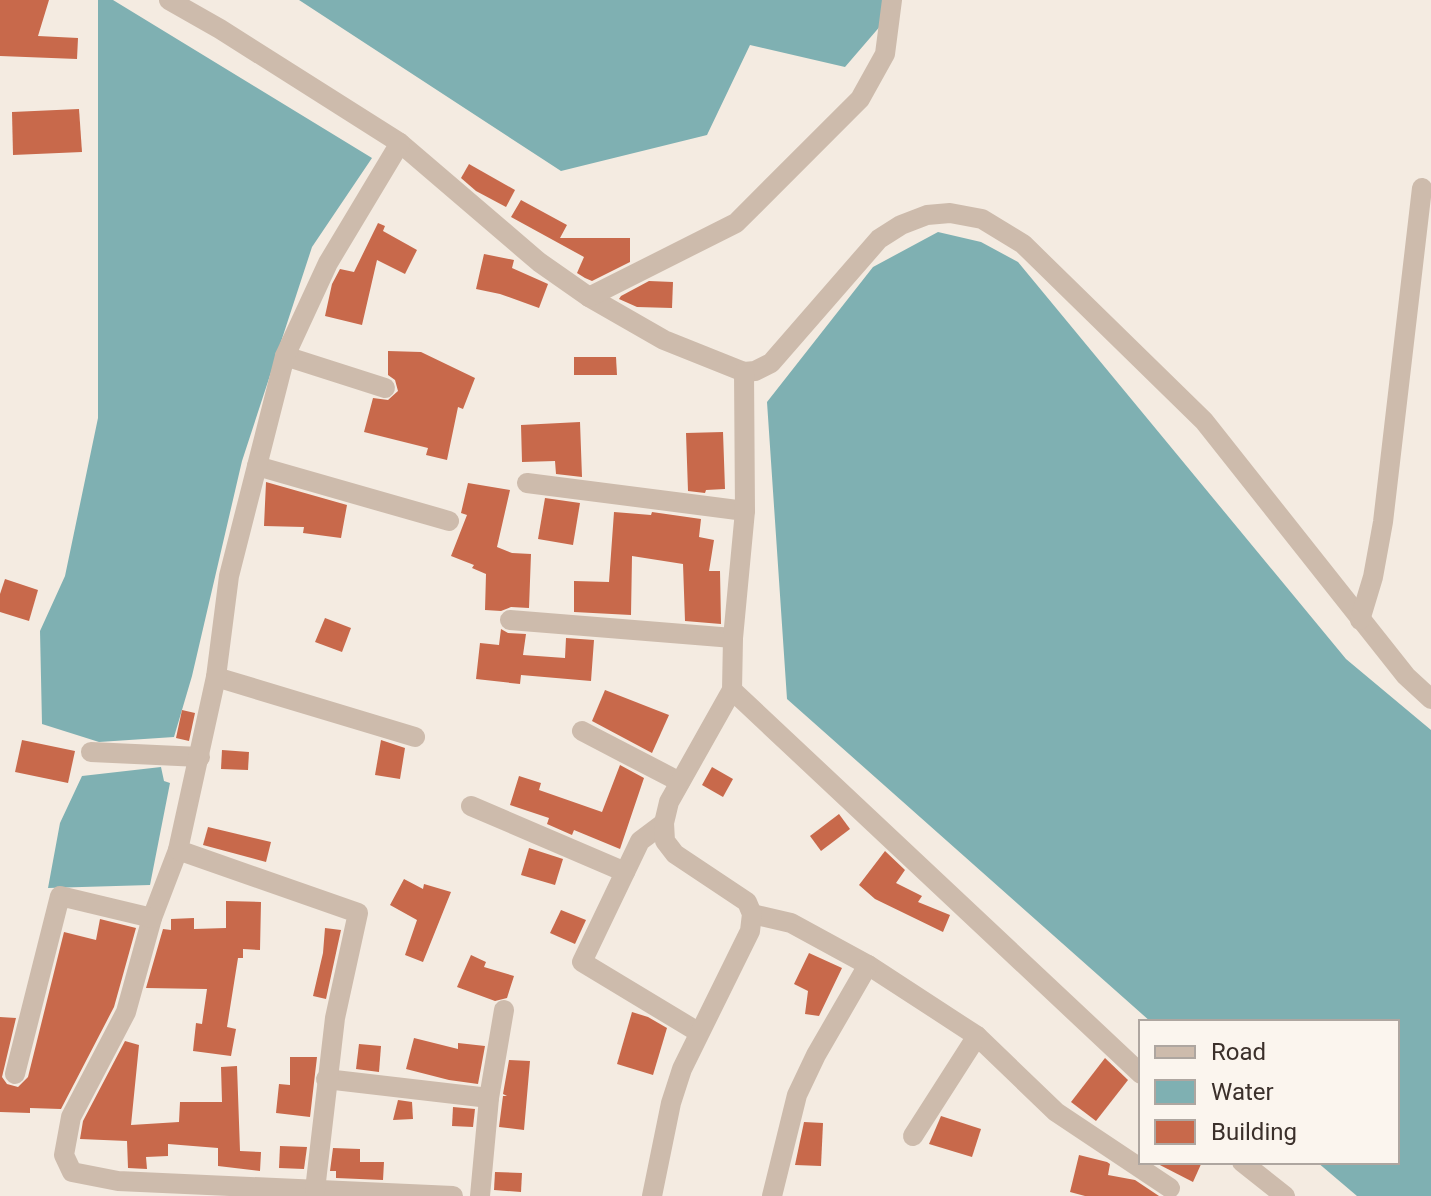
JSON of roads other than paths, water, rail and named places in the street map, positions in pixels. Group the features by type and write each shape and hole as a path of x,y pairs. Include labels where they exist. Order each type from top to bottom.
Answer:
{"street":[{"path":"169,0 400,143 539,262 589,297 664,340 744,372 755,371 771,363 879,239 901,225 927,215 950,213 982,219 1023,244 1204,421 1360,620 1406,676 1431,699"},
{"path":"589,297 736,223 860,99 885,54 892,0"},
{"path":"400,143 328,263 285,356 229,576 216,677 178,850 152,918 126,1012 71,1117 64,1155 72,1172 118,1181 453,1196"},
{"path":"1360,620 1373,577 1383,522 1423,245 1422,188"},
{"path":"285,356 385,388"},
{"path":"652,1196 671,1103 682,1069 750,931 752,914 747,902 675,854 665,841 664,823 669,802 732,690 733,638 745,511 744,372"},
{"path":"257,466 449,521"},
{"path":"527,483 745,511"},
{"path":"510,620 733,638"},
{"path":"216,677 415,737"},
{"path":"732,690 1139,1072"},
{"path":"582,731 680,782"},
{"path":"91,752 200,757"},
{"path":"471,806 625,872"},
{"path":"664,823 640,841 582,962 698,1032"},
{"path":"178,850 358,913 335,1018 315,1190"},
{"path":"15,1074 60,896 152,918"},
{"path":"752,914 791,923 868,965 977,1036 1056,1112 1170,1188"},
{"path":"772,1196 797,1095 816,1055 868,965"},
{"path":"480,1196 489,1098 504,1010"},
{"path":"913,1136 977,1036"},
{"path":"326,1079 489,1098"},
{"path":"1245,1164 1285,1196"}],"water":[{"path":"98,0 113,0 372,158 312,247 242,461 192,676 174,737 99,742 42,724 40,631 65,576 98,418"},
{"path":"299,0 883,0 882,24 845,67 750,45 707,135 561,171"},
{"path":"938,232 981,242 1018,262 1346,659 1431,730 1431,1196 1357,1196 1319,1164 1399,1164 1399,1020 1149,1020 787,699 767,402 873,267"},
{"path":"161,767 164,781 170,783 150,885 48,888 60,823 82,776"}]}
